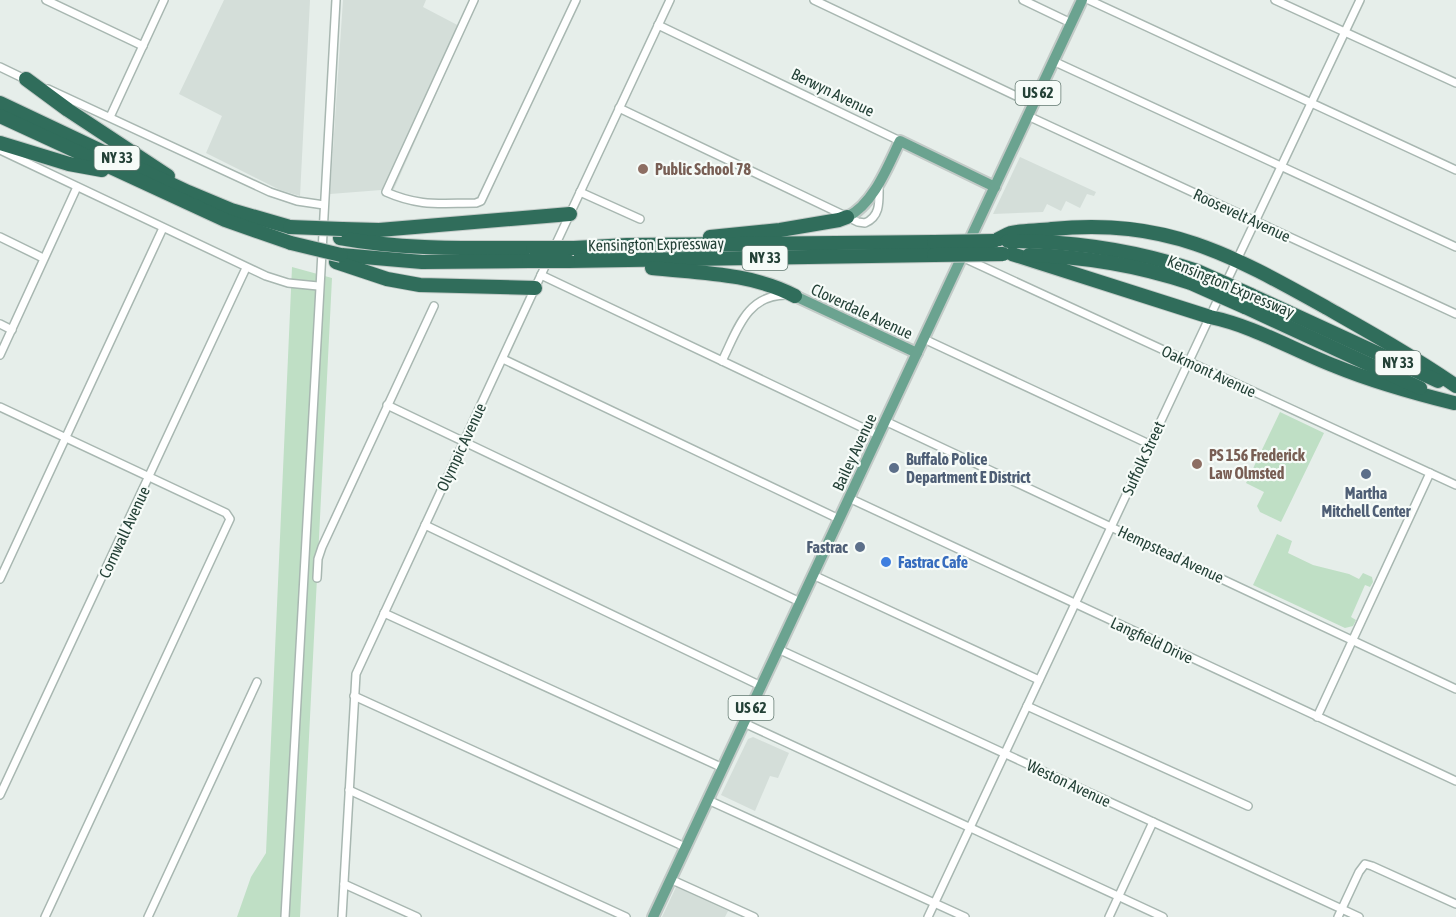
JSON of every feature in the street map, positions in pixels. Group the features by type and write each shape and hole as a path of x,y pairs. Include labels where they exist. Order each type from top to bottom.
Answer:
{"highway":[{"path":"26,79 68,110 151,163 188,192"},
{"name":"NY 33","path":"0,103 231,210 290,227 341,233"},
{"name":"NY 33","path":"0,116 225,220 338,259"},
{"path":"0,142 69,164 125,175"},
{"path":"341,233 570,214"},
{"path":"627,245 780,230 847,217"},
{"path":"1009,246 1088,226 1142,230 1186,240 1236,260 1276,280 1417,359 1456,396"},
{"name":"Kensington Expressway","path":"341,233 378,245 531,255 568,261 1009,246 1050,242 1094,246 1130,252 1194,277 1456,396"},
{"name":"Kensington Expressway","path":"338,259 422,262 531,255 574,248 627,245 934,248 994,241 1009,246"},
{"path":"1009,246 1210,317 1240,324 1317,359 1374,381 1456,396"},
{"path":"338,259 387,279 420,285 538,282"},
{"path":"596,261 738,277 772,286 795,296"}],"main road":[{"name":"Bailey Avenue","path":"652,917 1082,0"},
{"path":"847,217 863,208 879,184 900,141"},
{"name":"Berwyn Avenue","path":"900,141 995,187"},
{"name":"Cloverdale Avenue","path":"795,296 917,353"}],"street":[{"path":"46,0 143,46"},
{"path":"110,117 164,0"},
{"path":"285,917 318,286 336,0"},
{"path":"474,0 386,192 404,200 420,204 481,201 576,0"},
{"name":"Olympic Avenue","path":"342,917 357,670 670,0"},
{"path":"814,0 1033,104"},
{"path":"1023,0 1071,23"},
{"path":"1089,0 1456,170"},
{"path":"1275,0 1456,83"},
{"name":"Suffolk Street","path":"928,917 1360,0"},
{"name":"Berwyn Avenue","path":"658,25 900,141"},
{"path":"1053,61 1456,247"},
{"path":"0,67 270,192 297,201 324,205"},
{"path":"619,108 847,217"},
{"name":"Roosevelt Avenue","path":"1028,116 1456,314"},
{"path":"0,150 246,268 288,283 318,286"},
{"path":"0,355 77,187"},
{"path":"580,192 640,219"},
{"path":"0,579 163,228"},
{"path":"0,237 43,258"},
{"name":"Oakmont Avenue","path":"962,257 1456,485"},
{"name":"Cornwall Avenue","path":"0,795 246,268"},
{"path":"538,282 722,361 878,435"},
{"name":"Cloverdale Avenue","path":"722,361 742,319 758,301 770,296 795,296"},
{"path":"317,578 318,558 322,547 434,306"},
{"path":"0,324 12,330"},
{"path":"924,339 1149,444"},
{"path":"503,358 839,519"},
{"path":"387,405 800,602"},
{"path":"0,407 228,514 230,522 45,917"},
{"name":"Hempstead Avenue","path":"885,421 1456,689"},
{"path":"1317,717 1430,473"},
{"name":"Langfield Drive","path":"849,498 1456,781"},
{"path":"425,525 761,686"},
{"path":"813,575 1039,680"},
{"path":"384,613 723,768"},
{"name":"Weston Avenue","path":"778,650 1359,917"},
{"path":"148,917 257,682"},
{"path":"354,696 685,847"},
{"path":"1027,706 1248,806"},
{"path":"744,723 1163,917"},
{"path":"349,790 626,917"},
{"path":"708,800 965,917"},
{"path":"1108,917 1153,822"},
{"path":"1338,917 1365,864 1456,904"},
{"path":"670,879 754,917"},
{"path":"344,884 417,917"}],"shaded area":[{"path":"224,0 310,0 300,196 280,190 206,153 222,116 179,94"},
{"path":"343,0 426,0 423,7 465,29 394,189 330,194"},
{"path":"1020,157 1096,192 1094,196 1087,194 1080,208 1066,201 1061,211 1047,204 1043,212 993,214"},
{"path":"753,737 789,753 778,778 770,776 755,811 721,795 748,739"},
{"path":"676,887 728,911 725,917 662,917"}],"green space":[{"path":"292,267 332,278 300,917 237,917 251,877 266,853"},
{"path":"1280,412 1324,433 1281,522 1260,512 1257,506 1264,492 1246,483"},
{"path":"1277,534 1292,541 1288,553 1313,565 1349,574 1359,579 1363,573 1372,577 1373,582 1370,587 1365,585 1351,617 1356,620 1353,626 1345,628 1253,585"}],"place":[{"name":"Public School 78","path":"643,169"},
{"name":"PS 156 Frederick Law Olmsted","path":"1197,464"},
{"name":"Buffalo Police Department E District","path":"894,468"},
{"name":"Martha Mitchell Center","path":"1366,474"},
{"name":"Fastrac","path":"860,547"},
{"name":"Fastrac Cafe","path":"886,562"}]}
